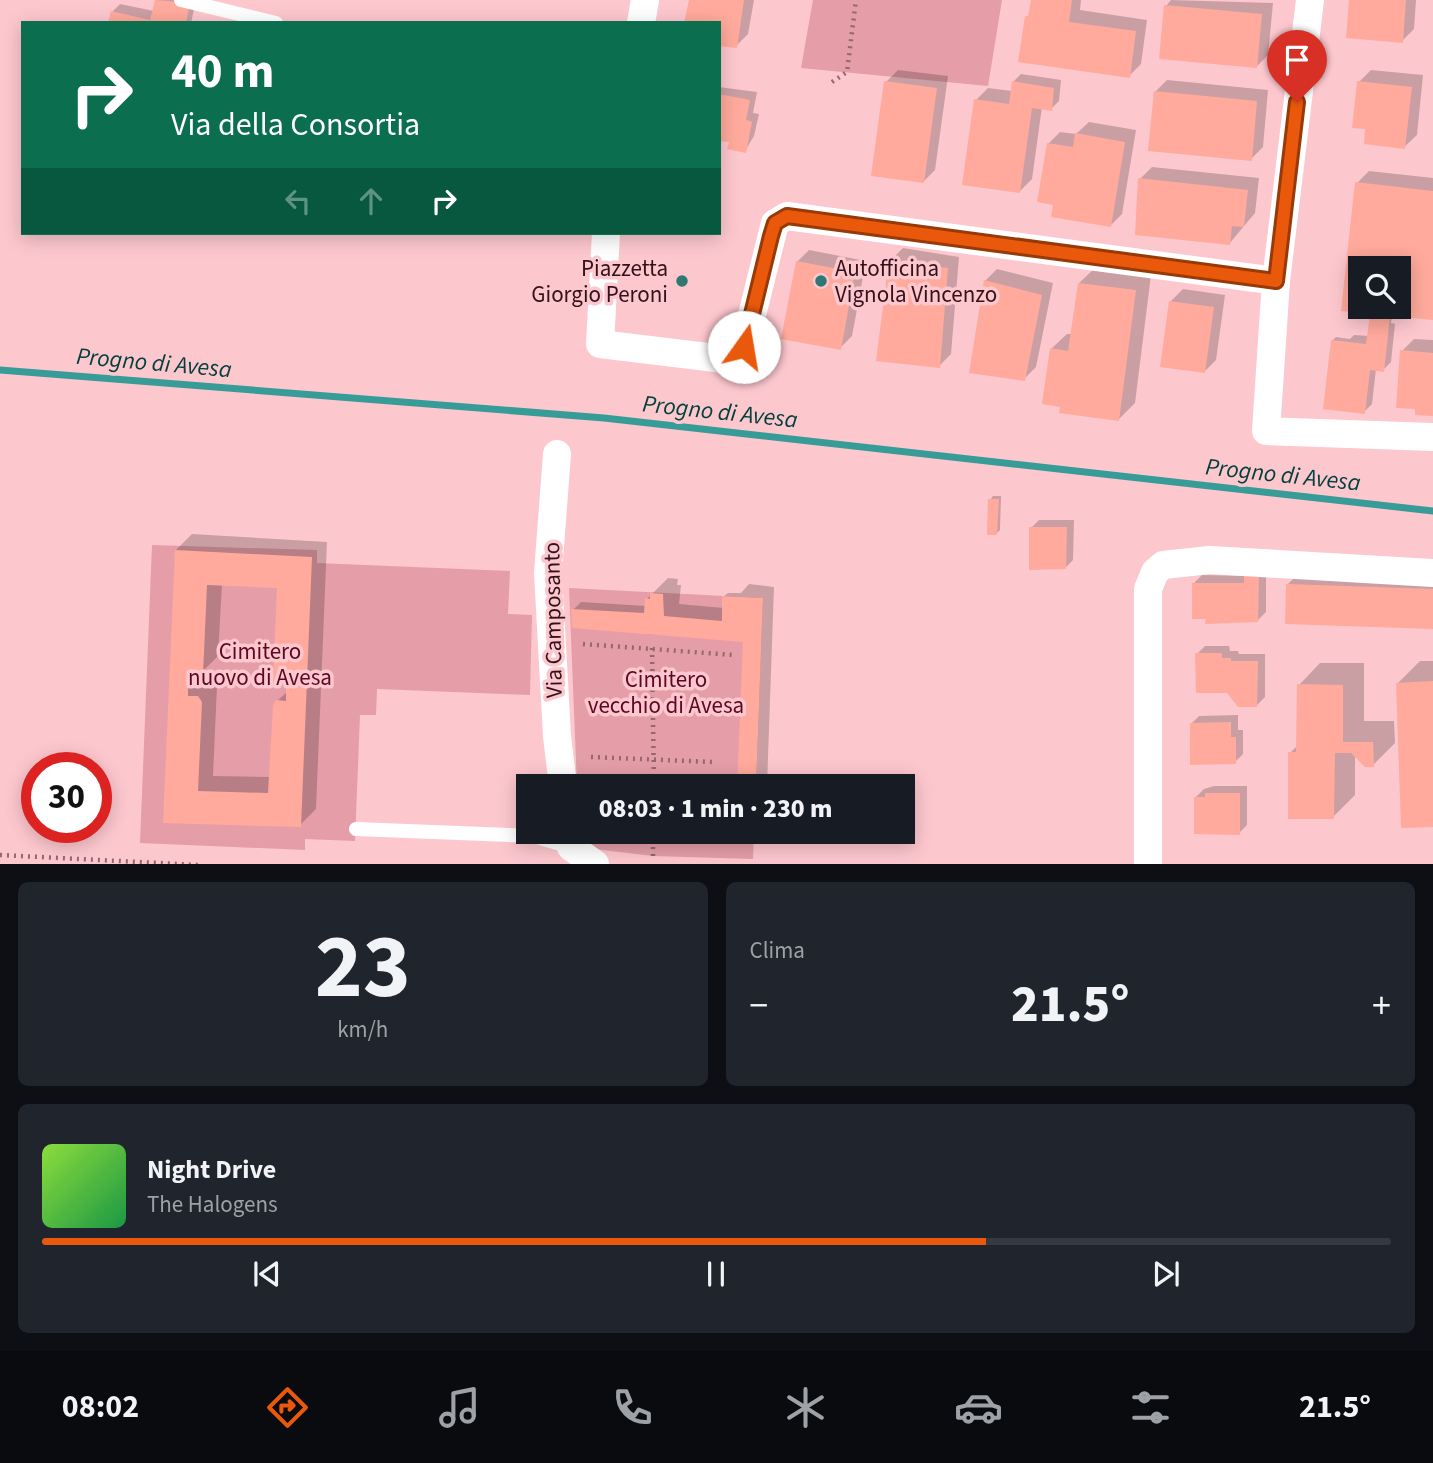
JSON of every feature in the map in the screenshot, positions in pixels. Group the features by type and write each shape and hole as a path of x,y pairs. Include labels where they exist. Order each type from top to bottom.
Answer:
{"street":[{"path":"641,21 645,0"},
{"path":"1310,0 1276,281 1266,431 1433,437"},
{"path":"606,235 600,344 723,359 734,357 744,347 775,223 787,216 1276,281"},
{"name":"Via Camposanto","path":"557,454 548,573 556,736 561,774"},
{"path":"1148,864 1148,589 1156,572 1172,563 1210,560 1433,573"},
{"path":"575,844 596,864"}],"lane":[{"path":"181,0 268,21"},
{"path":"356,829 516,835"}],"path":[{"path":"832,82 847,72 856,0"},
{"path":"583,644 734,655"},
{"path":"652,648 654,774"},
{"path":"590,757 713,762"},
{"path":"653,844 653,856"},
{"path":"0,855 198,864"}],"green space":[{"path":"813,0 1002,0 988,86 801,68"},
{"name":"Cimitero nuovo di Avesa","path":"152,545 317,550 317,563 510,571 508,614 532,615 530,695 377,689 376,715 360,715 355,841 305,839 305,850 140,843"},
{"name":"Cimitero vecchio di Avesa","path":"569,588 763,598 756,774 577,774"},
{"path":"590,844 754,844 753,859 653,856 594,849"}],"building":[{"path":"155,0 190,3 186,21 108,21 111,11 150,20"},
{"path":"689,0 744,0 737,48 721,46 721,21 684,21"},
{"path":"1031,0 1072,0 1069,22 1136,31 1130,78 1018,62 1025,16 1028,17"},
{"path":"1349,0 1406,0 1403,43 1346,38"},
{"path":"1164,5 1262,14 1257,68 1159,59"},
{"path":"884,81 937,88 924,183 871,176"},
{"path":"1012,81 1054,88 1052,111 1032,108 1020,193 962,185 974,99 1009,104"},
{"path":"1357,81 1412,87 1405,149 1364,144 1365,129 1352,128"},
{"path":"1154,91 1257,101 1252,161 1148,151"},
{"path":"721,94 750,100 746,120 752,122 746,153 727,149 729,142 721,141"},
{"path":"1075,133 1125,142 1111,227 1051,217 1053,205 1037,202 1047,143 1073,147"},
{"path":"1138,178 1248,190 1244,227 1232,226 1230,245 1135,235"},
{"path":"1355,182 1433,191 1433,320 1411,318 1411,256 1348,256 1348,312 1341,311"},
{"path":"889,259 948,268 940,368 876,361"},
{"path":"796,261 855,272 841,350 781,339"},
{"path":"984,280 1042,295 1025,381 969,373"},
{"path":"1078,283 1136,290 1119,421 1059,413 1060,407 1042,404 1050,348 1068,351"},
{"path":"1169,301 1214,307 1205,373 1160,367"},
{"path":"1369,319 1390,319 1384,372 1370,370 1365,414 1323,409 1331,340 1366,344"},
{"path":"1400,350 1433,353 1433,416 1415,415 1415,409 1396,408"},
{"path":"988,499 999,499 997,535 987,535"},
{"path":"1029,527 1067,527 1066,569 1029,570"},
{"path":"175,550 312,557 301,827 163,823","holes":["207,585 277,588 273,678 278,683 286,684 286,701 276,700 273,705 268,793 198,791 202,702 198,696 188,696 188,678 198,679 203,674"]},
{"path":"1244,575 1259,575 1258,622 1205,624 1206,619 1192,619 1192,583 1244,583"},
{"path":"1286,584 1433,589 1433,629 1285,624"},
{"path":"650,593 663,594 664,616 722,621 722,596 763,598 756,774 738,774 743,642 572,628 571,609 644,613 645,598 650,599"},
{"path":"1195,653 1222,653 1222,658 1231,658 1231,661 1258,661 1257,707 1238,707 1227,693 1196,693"},
{"path":"1433,681 1433,827 1401,828 1396,683"},
{"path":"1297,684 1343,685 1343,742 1373,742 1374,767 1365,767 1351,753 1335,753 1334,819 1288,819 1288,752 1296,752"},
{"path":"1231,722 1231,737 1236,737 1236,764 1190,765 1190,723"},
{"path":"1205,793 1240,793 1240,835 1194,834 1194,797 1205,797"}],"waterway":[{"name":"Progno di Avesa","path":"0,370 604,418 1433,511"}],"place":[{"name":"Piazzetta Giorgio Peroni","path":"682,281"},
{"name":"Autofficina Vignola Vincenzo","path":"821,281"}],"route":[{"path":"744,347 775,223 787,216 1276,281 1297,102"}]}
